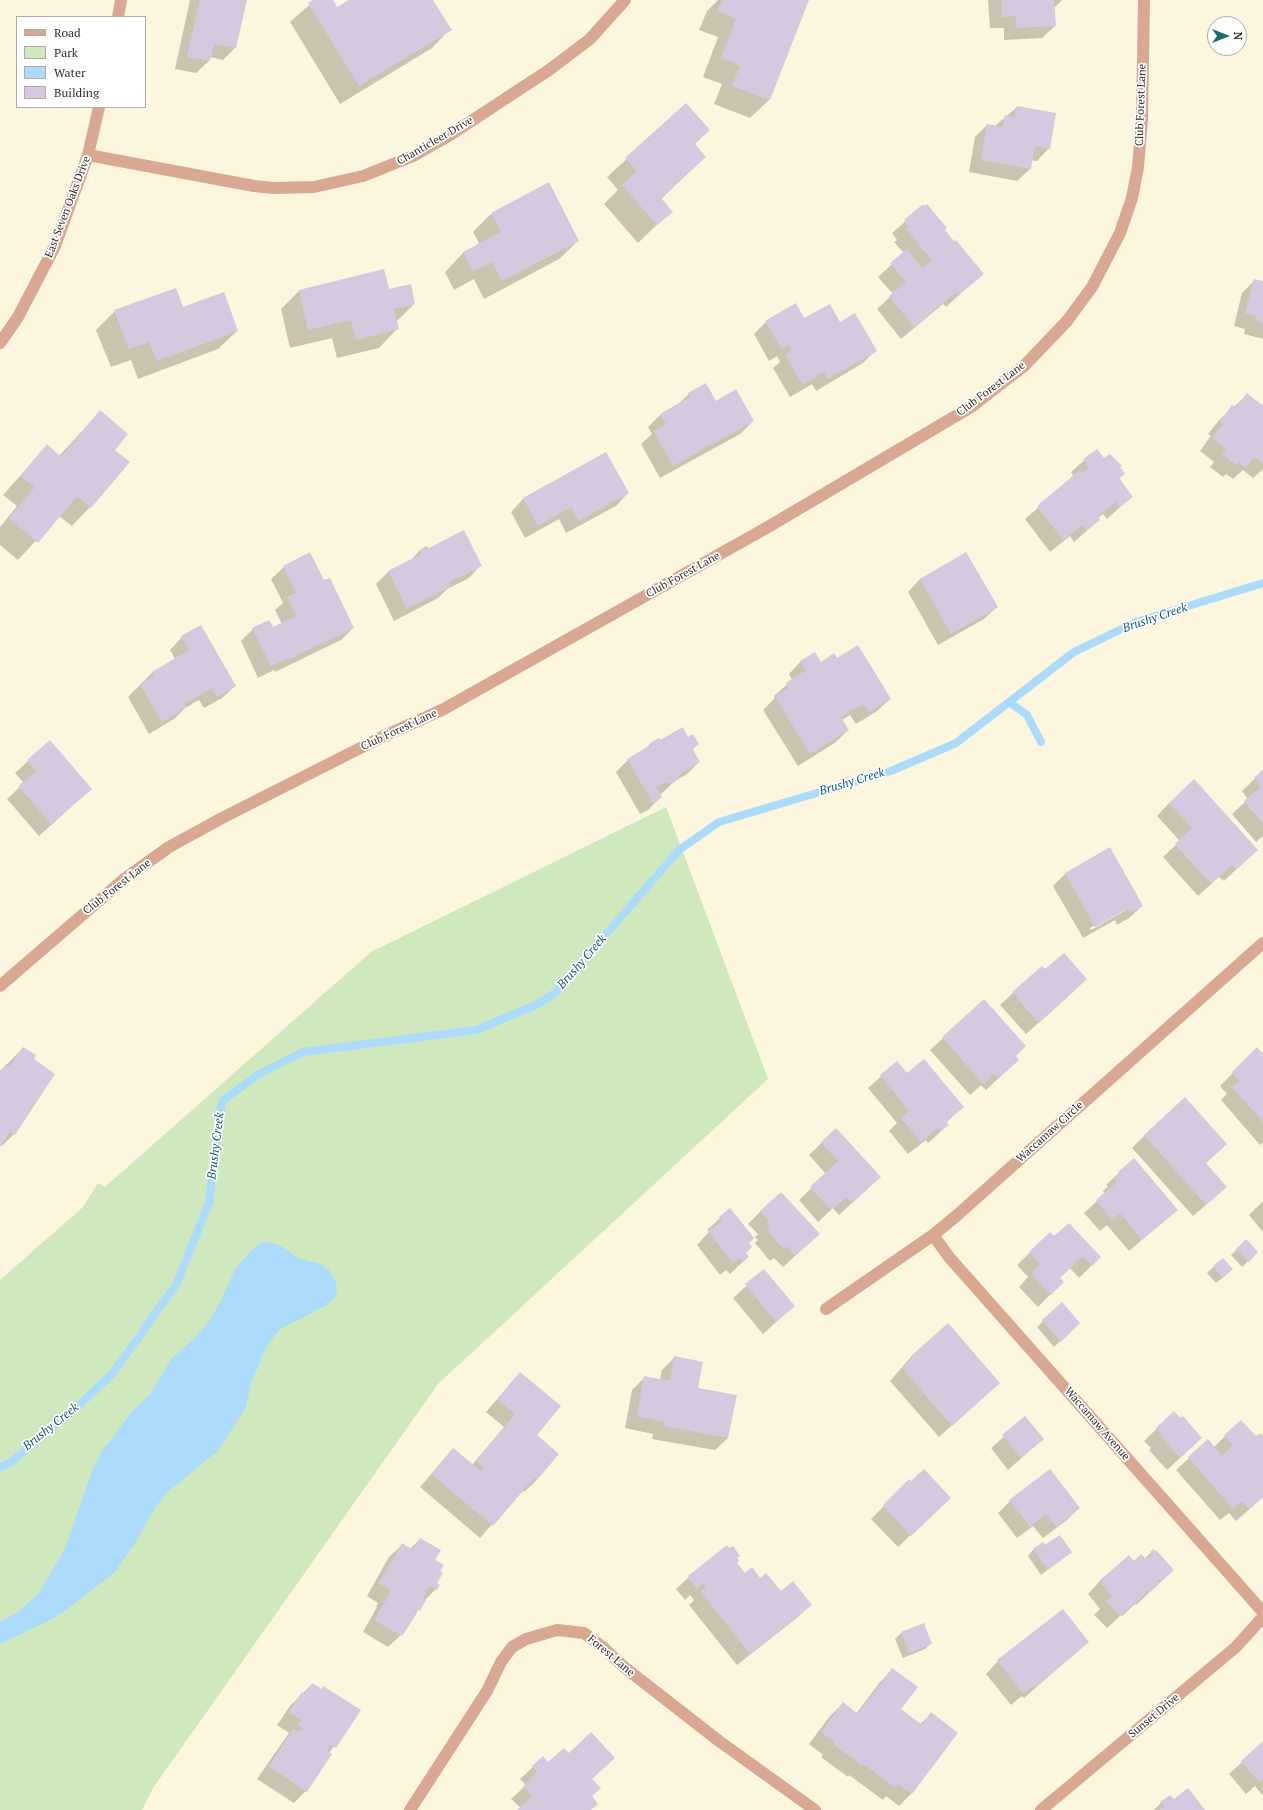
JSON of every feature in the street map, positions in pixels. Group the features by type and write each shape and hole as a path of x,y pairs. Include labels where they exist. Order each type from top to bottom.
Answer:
{"street":[{"path":"118,16 121,0"},
{"name":"Chanticleer Drive","path":"88,155 254,186 274,188 314,187 363,176 413,156 450,135 549,70 590,39 625,0"},
{"name":"Club Forest Lane","path":"0,986 122,880 169,847 231,813 384,736 449,706 768,527 964,411 1024,366 1067,320 1092,287 1120,233 1132,198 1138,167 1142,119 1144,0"},
{"name":"East Seven Oaks Drive","path":"0,343 18,317 55,246 88,155 98,108"},
{"name":"Waccamaw Circle","path":"826,1309 933,1235 1263,943"},
{"name":"Waccamaw Avenue","path":"933,1235 949,1257 1263,1612"},
{"name":"Sunset Drive","path":"1041,1810 1236,1648 1263,1616"},
{"name":"Forest Lane","path":"410,1810 487,1691 501,1662 512,1647 526,1639 557,1630 584,1633 605,1649 624,1667 713,1736 815,1810"}],"green space":[{"path":"666,807 768,1079 438,1384 153,1788 142,1810 0,1810 0,1280 83,1207 98,1183 105,1187 371,952"}],"water":[{"path":"267,1242 281,1246 298,1258 320,1264 329,1270 335,1280 337,1290 334,1299 327,1305 280,1329 267,1346 251,1383 246,1407 218,1451 167,1492 155,1508 137,1540 114,1573 58,1616 0,1644 0,1622 19,1611 38,1594 65,1549 92,1471 102,1451 134,1409 149,1396 172,1358 194,1339 208,1323 222,1299 235,1269 249,1253 261,1243"}],"building":[{"path":"200,0 247,0 236,48 214,44 210,61 187,57"},
{"path":"313,0 333,0 337,7 349,0 433,0 452,30 359,86 308,3"},
{"path":"722,0 809,0 770,100 732,86 740,66 721,58 736,19 717,11"},
{"path":"1001,0 1054,0 1056,26 1016,28 1016,16 1002,17"},
{"path":"686,103 710,130 695,144 706,157 661,198 673,212 657,225 622,185 637,171 625,158"},
{"path":"1017,106 1056,113 1050,149 1035,146 1031,169 981,160 987,124 1002,127 1005,115 1015,117"},
{"path":"549,182 579,241 502,281 492,262 473,272 463,252 501,232 491,213"},
{"path":"923,204 924,206 927,204 947,228 945,230 954,241 956,240 984,274 959,295 956,292 914,327 889,296 906,282 890,263 907,249 922,268 932,260 906,229 909,227 904,220"},
{"path":"384,269 389,289 411,284 415,304 394,309 399,329 356,340 351,320 308,330 299,290"},
{"path":"1254,279 1263,281 1263,323 1256,321 1257,316 1245,313"},
{"path":"176,288 183,307 224,292 238,331 157,361 149,342 129,349 114,310"},
{"path":"796,303 804,318 830,304 840,322 855,313 877,351 828,379 824,372 803,385 785,355 792,350 789,345 782,349 765,321"},
{"path":"706,383 716,401 736,389 754,421 673,466 653,431 666,424 660,414 690,397 688,393"},
{"path":"1247,393 1263,406 1263,464 1254,457 1246,468 1239,462 1236,465 1222,454 1226,449 1212,438 1223,424 1220,421 1232,405 1235,408"},
{"path":"100,410 128,434 115,450 130,462 91,508 77,496 38,543 9,518 35,487 20,476 47,444 61,457"},
{"path":"1097,449 1104,458 1110,454 1122,466 1120,467 1125,474 1119,478 1133,497 1120,507 1116,502 1098,516 1100,520 1087,530 1083,525 1063,540 1037,506 1080,470 1082,473 1089,468 1083,459"},
{"path":"606,452 629,493 579,521 571,507 538,526 523,498"},
{"path":"464,530 482,566 449,582 451,586 407,609 388,571 421,554 421,549 426,546 429,548"},
{"path":"310,552 324,580 330,578 354,628 288,660 287,659 271,666 252,628 269,620 273,627 296,616 287,597 296,593 283,566"},
{"path":"966,552 998,607 951,634 920,579"},
{"path":"201,625 236,686 217,697 212,688 185,704 187,707 162,722 140,684 154,676 152,672 189,650 181,636"},
{"path":"858,645 891,699 869,712 863,704 841,717 849,730 810,754 775,697 789,688 786,683 806,670 800,661 815,652 821,662 834,653 837,658"},
{"path":"683,727 688,737 693,734 699,744 692,748 700,762 680,774 678,779 672,784 666,782 656,787 662,797 653,803 627,759 651,745 650,743 659,738 660,740"},
{"path":"50,740 92,789 51,824 18,786 36,771 27,760"},
{"path":"1263,769 1263,824 1244,801 1261,787 1254,778"},
{"path":"1194,779 1258,850 1236,870 1232,865 1211,884 1175,844 1192,828 1169,803"},
{"path":"1110,847 1143,906 1130,913 1127,909 1095,927 1065,873"},
{"path":"1064,953 1087,979 1039,1023 1012,992 1042,966 1045,969"},
{"path":"984,999 1026,1046 1016,1056 1019,1060 999,1078 994,1074 983,1084 942,1037"},
{"path":"23,1047 36,1055 34,1059 55,1074 15,1135 10,1131 0,1147 0,1073 6,1064 10,1066"},
{"path":"1257,1047 1263,1054 1263,1122 1232,1087 1239,1081 1232,1072"},
{"path":"924,1059 964,1107 946,1122 949,1125 941,1131 938,1128 921,1142 901,1118 909,1111 880,1075 897,1061 907,1073"},
{"path":"1185,1097 1227,1144 1206,1163 1227,1187 1206,1205 1144,1135"},
{"path":"836,1128 881,1177 852,1203 846,1197 831,1210 810,1187 838,1161 821,1142"},
{"path":"1134,1158 1178,1210 1142,1240 1120,1213 1112,1220 1096,1200 1117,1182 1114,1178 1120,1174 1118,1172"},
{"path":"781,1192 820,1234 795,1256 787,1246 783,1249 767,1230 770,1227 767,1224 769,1221 760,1211"},
{"path":"730,1208 754,1238 749,1243 752,1247 746,1253 749,1257 743,1262 739,1258 733,1263 708,1231 722,1221 719,1217"},
{"path":"1069,1223 1101,1257 1092,1266 1083,1256 1060,1278 1064,1282 1051,1295 1031,1274 1040,1264 1029,1252 1050,1232 1054,1236"},
{"path":"1246,1239 1258,1252 1249,1262 1236,1249"},
{"path":"1223,1258 1233,1269 1223,1278 1213,1266"},
{"path":"764,1269 795,1306 776,1322 745,1284"},
{"path":"1062,1302 1080,1323 1061,1342 1042,1320"},
{"path":"948,1323 1000,1383 952,1426 902,1368 912,1358 911,1356"},
{"path":"674,1356 703,1362 698,1388 737,1395 728,1438 664,1426 665,1422 637,1416 644,1376 670,1381"},
{"path":"520,1372 561,1406 537,1435 559,1454 537,1480 534,1478 493,1526 431,1474 453,1448 481,1471 484,1467 476,1461 515,1414 497,1399"},
{"path":"1174,1411 1180,1418 1183,1416 1202,1438 1180,1458 1160,1436 1162,1435 1156,1428"},
{"path":"1025,1416 1044,1439 1021,1458 1002,1435"},
{"path":"1241,1420 1256,1436 1260,1433 1263,1436 1263,1497 1249,1509 1242,1501 1233,1509 1188,1457 1208,1439 1222,1456 1233,1445 1224,1435"},
{"path":"924,1469 951,1498 911,1536 883,1505 909,1479 911,1481"},
{"path":"1050,1469 1080,1508 1056,1527 1046,1514 1030,1527 1009,1500"},
{"path":"1060,1535 1072,1552 1048,1570 1033,1549 1043,1542 1045,1545"},
{"path":"420,1538 441,1550 435,1560 444,1565 440,1571 443,1573 437,1583 440,1585 437,1590 430,1586 423,1598 426,1600 420,1611 417,1609 415,1611 417,1613 402,1636 374,1620 389,1595 390,1590 379,1583 402,1543 413,1550"},
{"path":"727,1545 729,1548 733,1546 740,1556 737,1558 739,1561 737,1563 745,1573 752,1567 760,1578 766,1573 781,1591 793,1581 812,1605 750,1654 701,1592 706,1587 703,1584 697,1588 688,1579 690,1578 688,1576"},
{"path":"1153,1549 1155,1551 1156,1550 1174,1570 1162,1581 1160,1579 1157,1582 1159,1584 1149,1593 1147,1591 1135,1605 1134,1603 1120,1616 1106,1601 1112,1596 1099,1581 1129,1555 1134,1561 1141,1554 1146,1559 1152,1554 1150,1552"},
{"path":"1063,1609 1089,1642 1036,1687 1035,1685 1023,1694 997,1660"},
{"path":"924,1623 932,1644 909,1653 901,1632"},
{"path":"892,1668 918,1687 901,1709 922,1725 931,1712 958,1733 912,1794 898,1784 896,1788 862,1763 861,1765 833,1744 835,1742 821,1732 843,1702 858,1714"},
{"path":"312,1683 322,1689 323,1686 361,1710 336,1748 331,1745 327,1751 332,1754 307,1792 269,1766 293,1729 298,1732 302,1727 298,1725 301,1720 289,1712 302,1692 305,1694"},
{"path":"591,1732 615,1758 592,1779 601,1788 592,1796 598,1804 591,1810 517,1810 532,1796 523,1786 537,1772 532,1766 543,1756 548,1762 564,1748 569,1753"},
{"path":"1263,1741 1263,1779 1259,1782 1241,1761"},
{"path":"1188,1788 1205,1810 1159,1810 1164,1807 1160,1802 1170,1795 1174,1799"}],"waterway":[{"name":"Brushy Creek","path":"0,1468 11,1462 76,1408 113,1373 177,1283 209,1203 222,1101 259,1074 303,1052 476,1030 536,1005 555,993 679,850 719,822 891,771 956,743 1074,652 1136,622 1263,583"},
{"path":"1009,702 1027,715 1041,742"}]}
